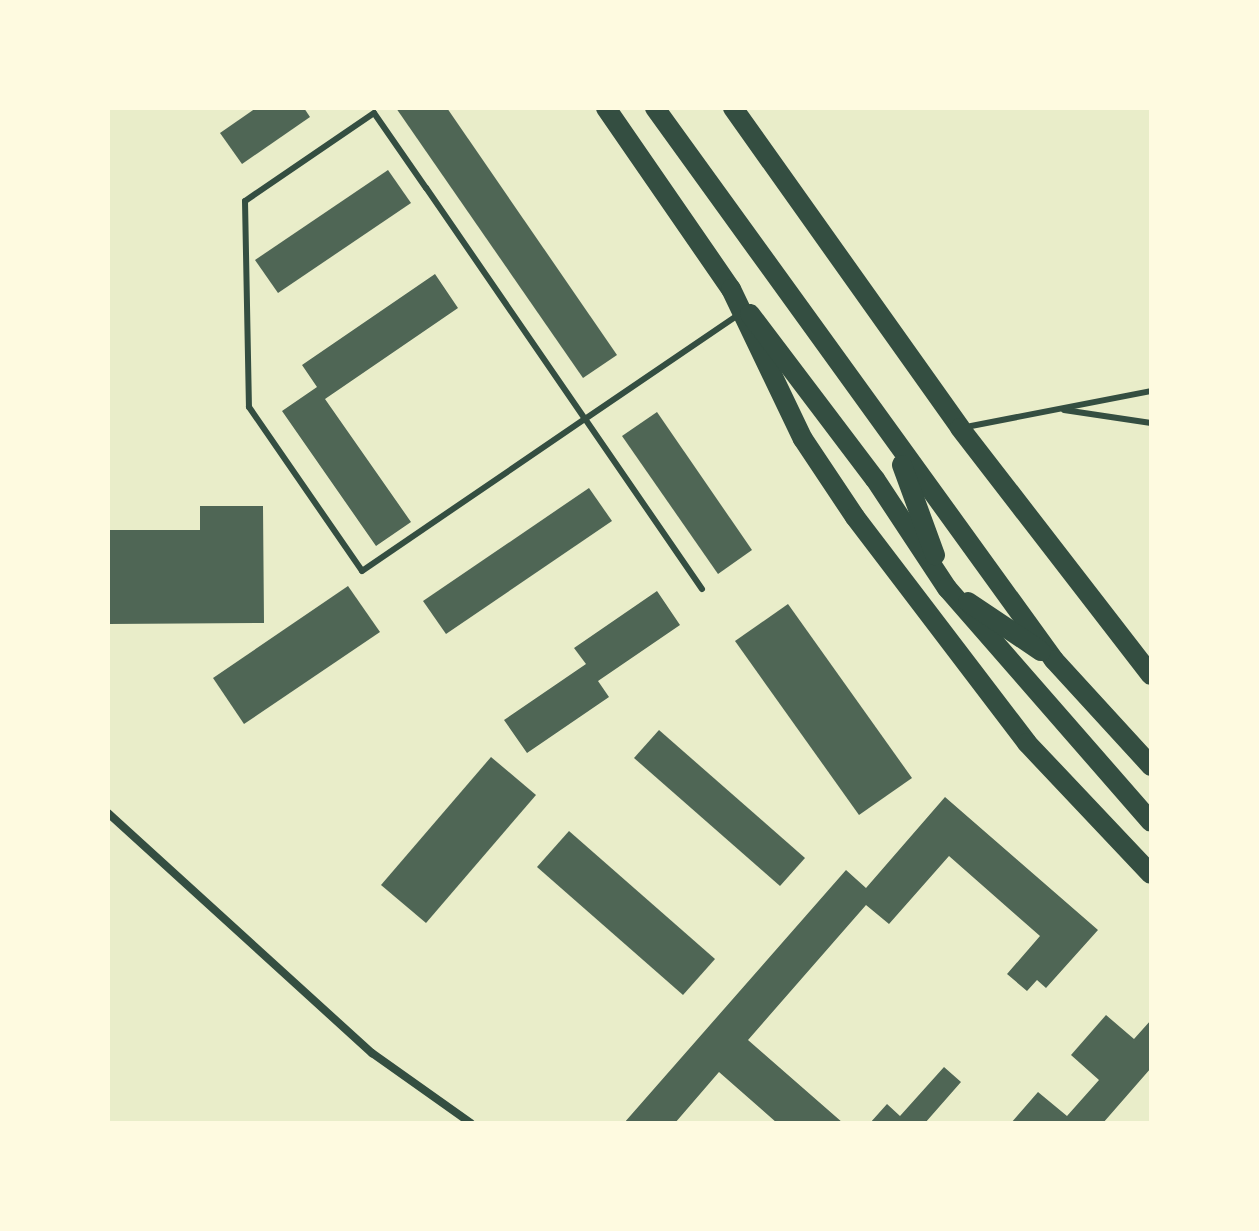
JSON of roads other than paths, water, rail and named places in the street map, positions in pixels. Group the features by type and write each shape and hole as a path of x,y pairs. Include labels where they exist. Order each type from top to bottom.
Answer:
{"main road":[{"path":"606,108 731,289 875,479 947,588 1151,822"},
{"path":"655,108 893,442 1054,660 1151,766"},
{"path":"733,108 960,428 1151,675"},
{"path":"731,289 803,439 855,517 1027,743 1151,874"},
{"path":"893,442 947,588 1054,660"}],"street":[{"path":"108,813 372,1053 471,1123"}],"lane":[{"path":"702,589 585,419 374,113 245,201 249,407 362,571 585,419 741,313"},
{"path":"960,428 1151,391"},
{"path":"1056,409 1151,423"}]}
